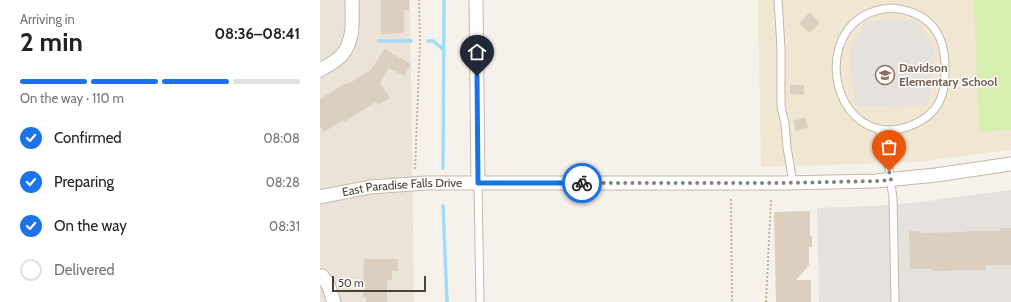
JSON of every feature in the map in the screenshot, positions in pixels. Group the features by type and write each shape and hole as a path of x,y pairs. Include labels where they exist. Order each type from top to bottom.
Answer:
{"street":[{"path":"320,70 340,58 347,48 351,37 352,0"},
{"path":"476,0 478,183"},
{"name":"East Paradise Falls Drive","path":"320,197 350,190 388,185 442,183 793,183 891,180 1011,164"},
{"path":"322,276 328,284 334,302"}],"lane":[{"path":"778,0 781,48 781,106 793,183"},
{"path":"891,8 912,11 928,21 939,34 945,61 944,92 935,109 927,117 917,123 897,129 880,129 863,122 848,110 839,93 837,62 841,42 852,25 868,12 891,8"},
{"path":"880,129 882,156 888,163 891,180 894,220 895,302"},
{"path":"888,163 891,156 892,142 897,129"},
{"path":"478,183 480,302"}],"path":[{"path":"414,169 420,42 419,0"},
{"path":"731,199 732,302"},
{"path":"766,302 770,199"}],"shaded area":[{"path":"320,0 410,0 414,302 320,302"},
{"name":"Davidson Elementary School","path":"758,0 1011,0 1011,150 914,162 761,167"},
{"path":"917,20 933,48 933,70 928,105 855,106 851,70 851,49 866,21"},
{"path":"1011,190 1011,302 819,302 817,208 912,203"}],"green space":[{"path":"974,0 1011,0 1011,130 979,132"}],"building":[{"path":"381,0 409,0 409,10 404,10 404,33 381,34"},
{"path":"810,12 820,23 809,33 799,23"},
{"path":"384,49 411,64 404,76 389,68 380,83 390,98 378,105 376,102 344,122 343,120 324,132 320,126 320,99 371,70"},
{"path":"790,85 804,85 804,95 790,94"},
{"path":"805,117 808,127 796,131 793,121"},
{"path":"810,211 810,236 812,236 812,247 809,247 809,265 796,280 811,280 811,302 776,302 774,212"},
{"path":"1000,228 1011,228 1011,265 986,265 986,270 932,271 932,269 910,269 909,231 919,231 919,233 1000,231"},
{"path":"364,259 398,259 398,271 392,271 392,280 387,280 387,302 366,302 366,297 363,297"}],"waterway":[{"path":"443,168 444,0"},
{"path":"379,41 411,41"},
{"path":"428,41 433,41 444,50"},
{"path":"443,206 447,302"}],"way so far":[{"path":"582,183 785,183 876,181 891,180 889,171"}],"place":[{"name":"Davidson Elementary School","path":"885,75"}],"route":[{"path":"477,76 478,183 582,183"}]}
